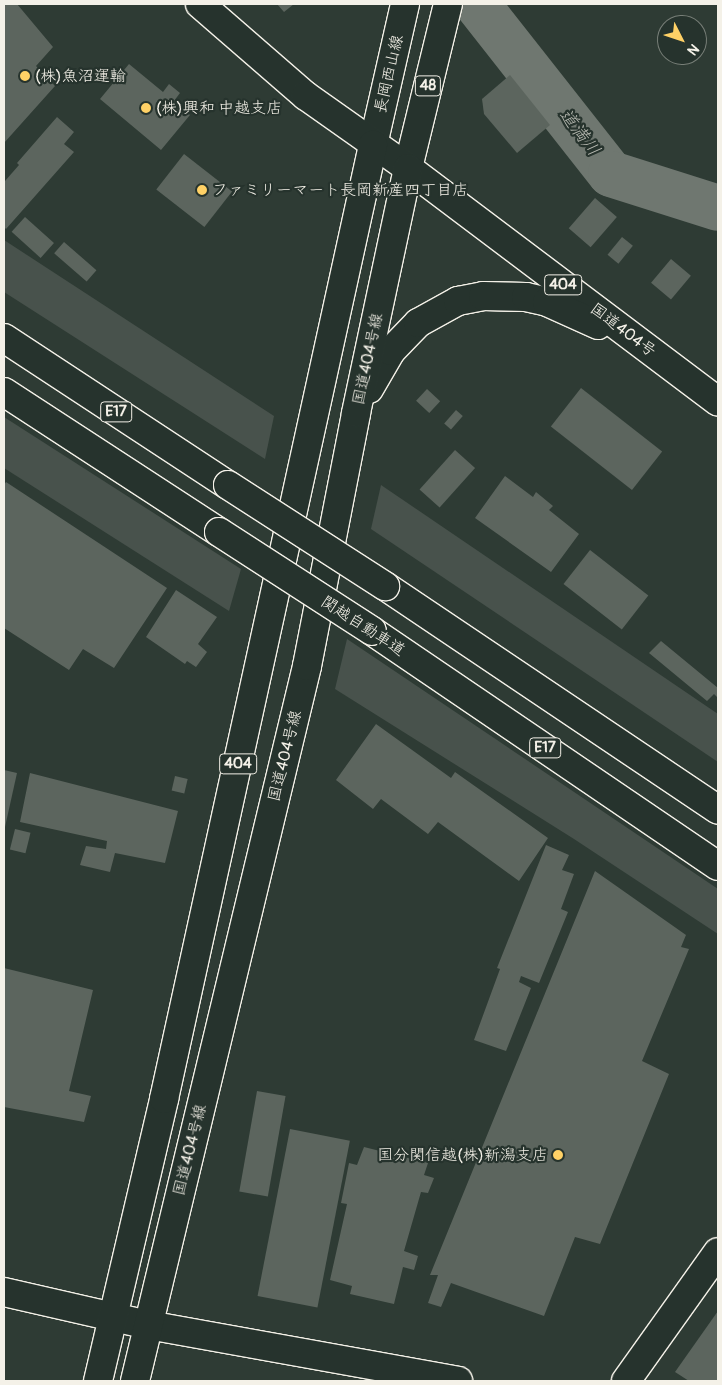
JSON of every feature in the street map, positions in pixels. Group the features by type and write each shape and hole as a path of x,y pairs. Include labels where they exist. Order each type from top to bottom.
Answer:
{"main road":[{"name":"404","path":"200,4 306,96 408,168"},
{"name":"長岡西山線","path":"373,145 405,4"},
{"name":"48","path":"408,168 448,4"},
{"name":"404","path":"98,1381 164,1099 373,145"},
{"name":"国道404号","path":"408,168 718,402"},
{"name":"国道404号線","path":"135,1381 307,666 356,413 408,168"},
{"path":"356,413 391,351 418,323 458,301 483,296 526,297 547,302 638,342"},
{"name":"E17","path":"4,338 385,586 718,810"},
{"name":"関越自動車道","path":"4,392 372,631 718,866"},
{"path":"626,1381 718,1252"},
{"path":"4,1292 148,1324 458,1381"}],"shaded area":[{"path":"4,240 274,416 265,459 4,292"},
{"path":"4,417 241,569 229,611 4,468"},
{"path":"381,485 718,714 718,762 371,529"},
{"path":"347,639 718,889 718,934 574,839 335,689"}],"building":[{"name":"(株)魚沼運輸","path":"4,4 17,4 53,47 36,66 55,86 4,143"},
{"path":"277,4 294,4 284,12"},
{"name":"(株)興和 中越支店","path":"129,64 163,92 169,84 180,93 174,101 190,115 161,150 100,99"},
{"path":"510,75 550,125 517,153 484,114 482,99"},
{"path":"57,117 74,132 64,144 74,152 6,229 4,227 4,179 5,181 19,165 17,163"},
{"path":"184,154 232,192 204,227 156,189"},
{"path":"595,198 617,217 591,247 569,228"},
{"path":"25,217 54,243 41,258 12,232"},
{"path":"622,237 633,246 618,264 608,255"},
{"path":"64,242 96,270 87,282 54,253"},
{"path":"671,259 691,276 671,299 651,283"},
{"path":"581,388 662,451 632,490 551,427"},
{"path":"427,389 440,401 429,413 416,401"},
{"path":"456,410 463,416 451,429 444,424"},
{"path":"455,450 475,468 440,507 420,489"},
{"path":"505,476 533,497 536,492 553,506 549,510 579,534 551,572 475,518"},
{"path":"6,482 167,588 114,668 83,649 69,670 4,628 4,485"},
{"path":"590,550 648,596 622,629 564,584"},
{"path":"176,590 217,617 198,644 207,652 196,667 187,661 185,664 146,637"},
{"path":"661,641 718,688 718,698 714,694 707,701 649,653"},
{"path":"376,724 451,778 455,772 548,838 519,881 438,822 428,834 381,799 373,809 336,780"},
{"path":"4,770 17,773 5,827 4,827"},
{"path":"30,773 178,811 165,863 115,853 110,872 80,865 86,846 106,849 107,841 20,822"},
{"path":"175,776 188,779 184,794 172,791"},
{"path":"15,829 31,833 25,853 10,849"},
{"path":"546,845 569,855 562,870 574,874 561,909 568,912 539,983 521,976 519,982 531,988 506,1051 474,1040 500,969 497,968"},
{"name":"国分関信越(株)新潟支店","path":"595,871 686,935 681,947 689,949 642,1061 669,1074 600,1244 575,1237 544,1316 451,1283 441,1307 428,1303 438,1275 430,1275"},
{"path":"4,968 93,990 69,1091 91,1096 84,1122 4,1107"},
{"path":"257,1091 286,1096 268,1196 239,1191"},
{"path":"290,1129 350,1141 317,1308 258,1296"},
{"path":"364,1147 428,1163 424,1175 434,1178 428,1193 421,1192 404,1251 418,1256 414,1270 403,1267 394,1304 350,1294 352,1286 330,1280 347,1204 341,1203 349,1163 357,1165"},
{"path":"718,1311 718,1381 689,1381 675,1372"}],"waterway":[{"name":"道満川","path":"477,4 611,174 718,208"}],"place":[{"name":"(株)魚沼運輸","path":"25,76"},
{"name":"(株)興和 中越支店","path":"146,108"},
{"name":"ファミリーマート長岡新産四丁目店","path":"202,190"},
{"name":"国分関信越(株)新潟支店","path":"558,1155"}]}
